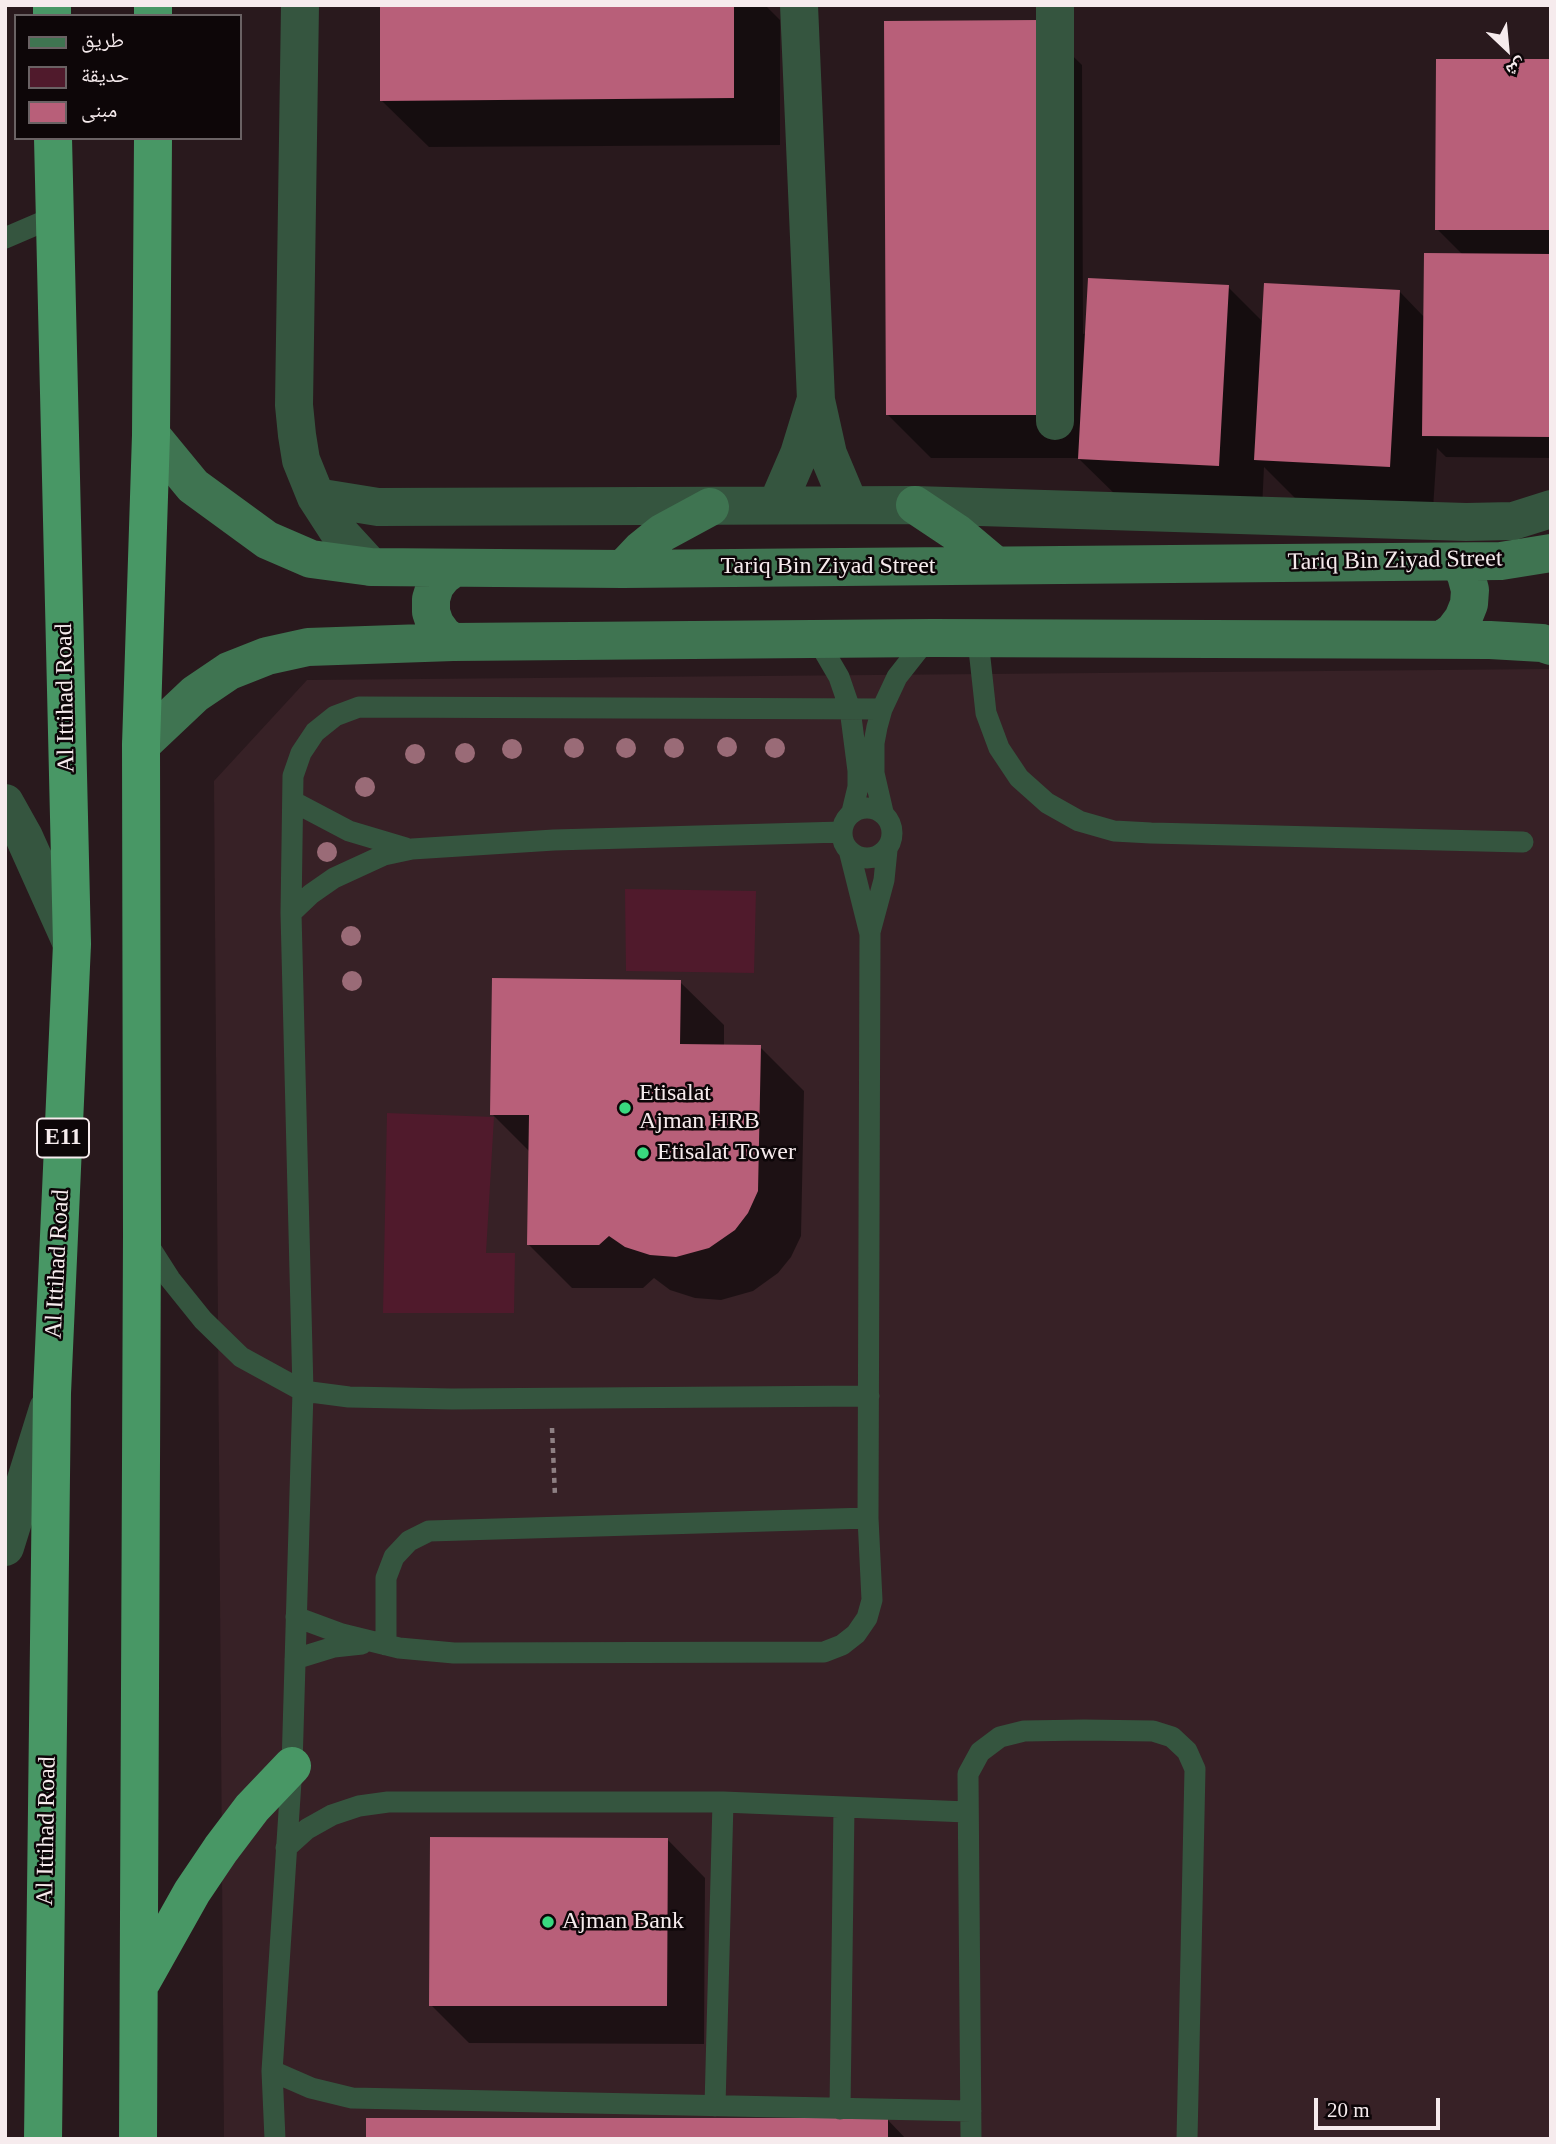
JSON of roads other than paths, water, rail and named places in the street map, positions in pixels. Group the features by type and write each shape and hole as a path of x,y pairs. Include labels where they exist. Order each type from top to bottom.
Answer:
{"highway":[{"name":"Al Ittihad Road","path":"43,2139 52,1393 72,944 53,140"},
{"path":"138,2139 141,745 151,435 153,140"},
{"path":"140,1986 192,1892 220,1849 252,1808 292,1766"}],"main road":[{"name":"Tariq Bin Ziyad Street","path":"151,435 193,486 267,540 311,559 371,567 623,569 1501,562 1551,553"},
{"path":"915,505 957,533 995,565"},
{"path":"623,569 662,533 710,507"},
{"path":"1442,640 1454,631 1469,604 1470,590 1459,562"},
{"path":"453,642 443,635 435,624 431,599 435,586 454,568"},
{"path":"141,745 195,694 229,671 267,656 308,647 453,642 932,638 1490,640 1542,643 1551,646"}],"street":[{"path":"300,5 294,405 301,460 316,496 338,531 371,567"},
{"path":"799,5 816,400 828,454 849,504"},
{"path":"1055,5 1055,421"},
{"path":"777,505 799,454 816,400"},
{"path":"316,496 378,507 710,507 849,504 1466,522 1513,521 1551,509"},
{"path":"5,803 24,837 72,944"},
{"path":"5,1547 52,1393"}],"lane":[{"path":"5,238 54,217"},
{"path":"296,1617 380,1644 415,1651 454,1653 824,1651 849,1640 867,1618 872,1600 868,1518 870,934 884,880 887,850 893,834 892,826 883,812 874,773 874,743 882,709 897,677 919,649 932,638"},
{"path":"818,640 839,677 850,709 858,787 852,812 843,825 870,934"},
{"path":"978,640 986,713 999,748 1019,778 1047,803 1079,821 1114,831 1151,833 1523,842"},
{"path":"275,2139 272,2071 292,1766 303,1391 291,914 293,776 300,753 316,732 335,716 359,707 882,709"},
{"path":"294,802 349,831 412,849"},
{"path":"852,812 867,807 883,812"},
{"path":"291,914 311,894 334,878 384,855 412,849 554,840 845,841 863,858 872,858 887,850"},
{"path":"142,1235 170,1279 203,1320 241,1357 303,1391 349,1397 551,1399 869,1396"},
{"path":"380,1644 386,1577 394,1557 409,1541 429,1531 868,1518"},
{"path":"295,1659 334,1647 380,1644"},
{"path":"971,2139 968,1774 980,1752 1000,1737 1024,1731 1153,1731 1172,1737 1187,1751 1195,1769 1186,2139"},
{"path":"286,1848 307,1829 332,1815 359,1806 388,1802 723,1802 967,1812"},
{"path":"715,2106 723,1802"},
{"path":"840,2109 844,1807"},
{"path":"272,2071 312,2088 352,2098 971,2111"}],"place":[{"name":"Etisalat Ajman HRB","path":"625,1108"},
{"name":"Etisalat Tower","path":"643,1153"},
{"name":"Ajman Bank","path":"548,1922"}]}
